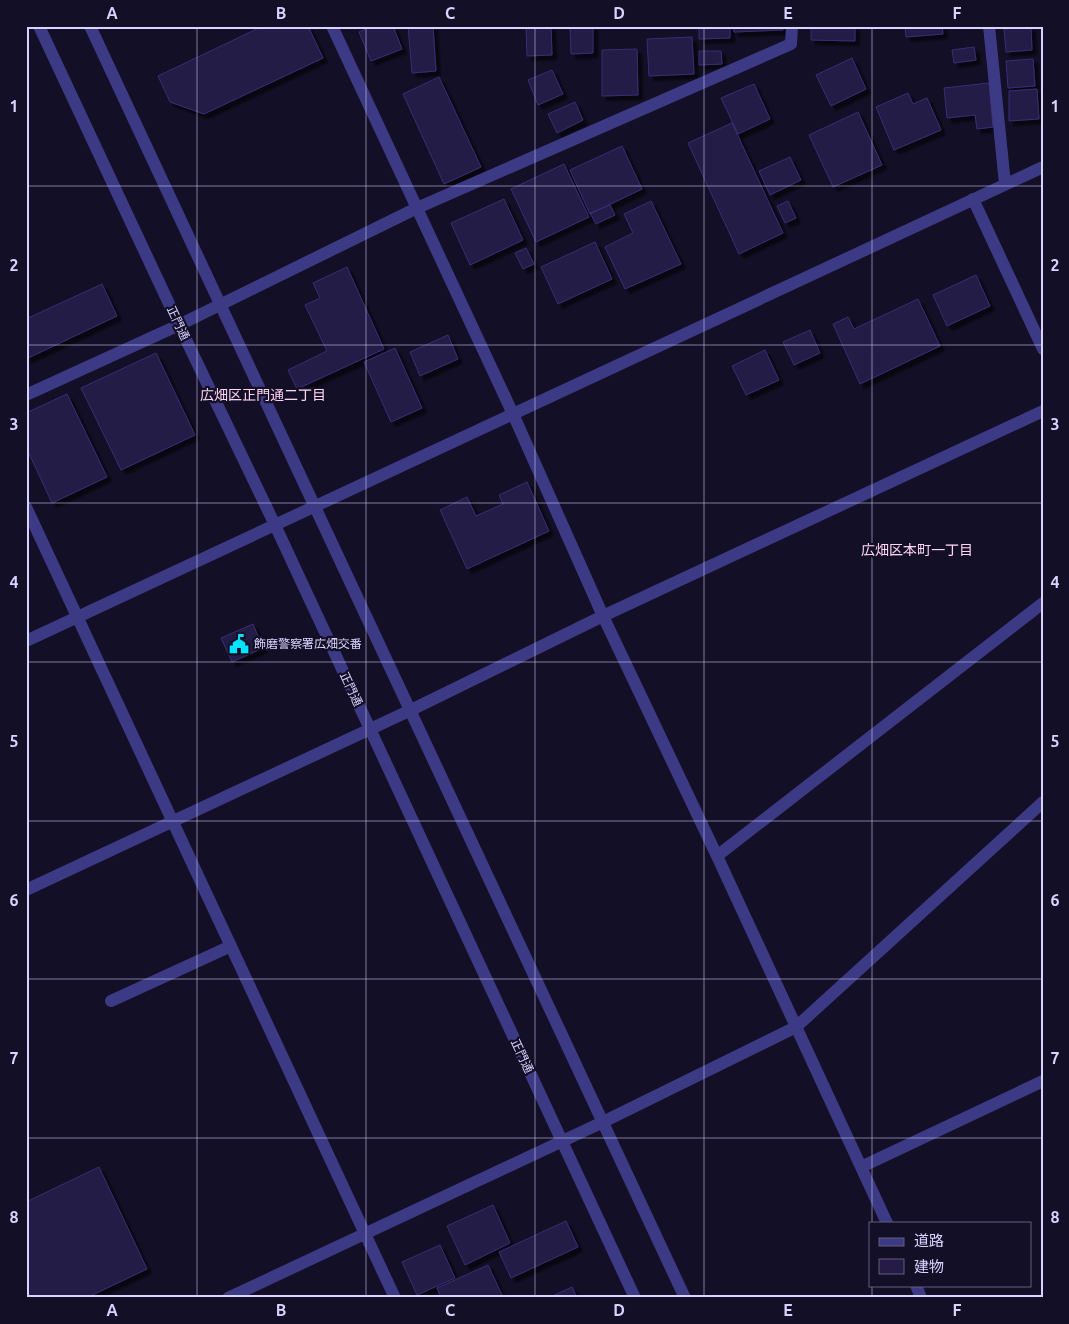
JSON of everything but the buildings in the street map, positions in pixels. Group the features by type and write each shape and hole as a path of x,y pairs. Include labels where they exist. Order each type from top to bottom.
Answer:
{"street":[{"name":"正門通","path":"40,26 635,1298"},
{"path":"90,26 685,1298"},
{"path":"332,26 513,414 603,616 717,856 887,1222"},
{"path":"26,396 179,325 417,208 791,44 792,26"},
{"path":"990,26 1005,184"},
{"path":"26,641 1043,167"},
{"path":"972,199 1043,349"},
{"path":"26,890 172,820 411,710 603,616 1043,412"},
{"path":"26,507 395,1298"},
{"path":"717,856 1043,603"},
{"path":"228,1298 603,1122 796,1027 1043,802"},
{"path":"111,1000 231,946"},
{"path":"861,1167 1043,1081"},
{"path":"916,1286 921,1298"}],"place":[{"name":"飾磨警察署広畑交番","path":"239,644"}],"district":[{"name":"広畑区正門通二丁目","path":"263,395"},
{"name":"広畑区本町一丁目","path":"917,550"}]}
